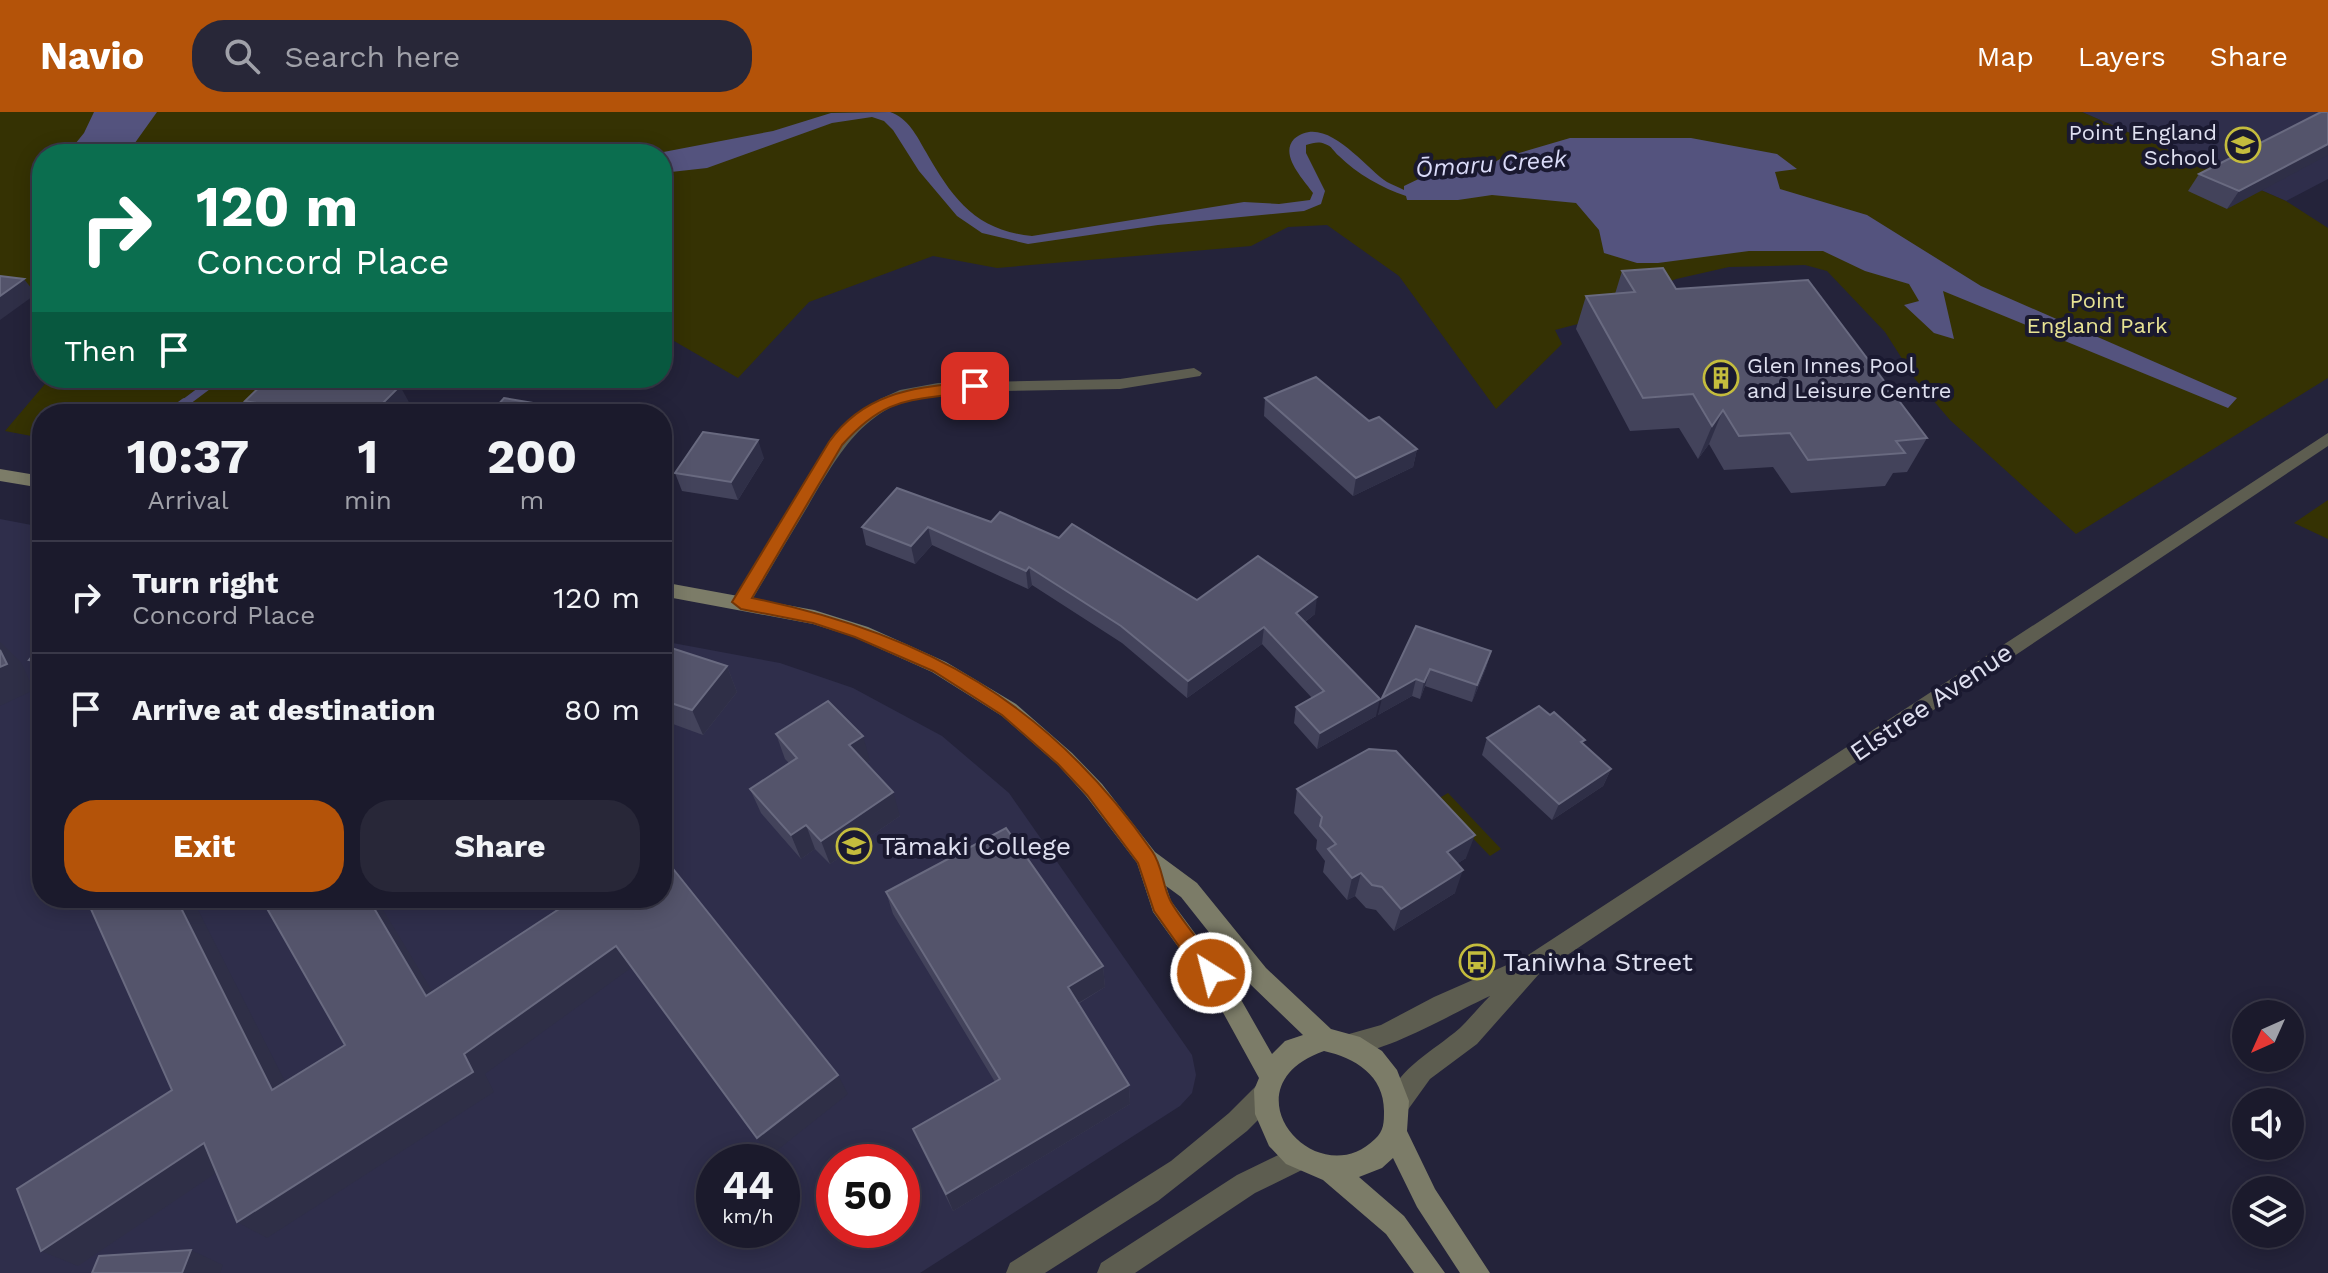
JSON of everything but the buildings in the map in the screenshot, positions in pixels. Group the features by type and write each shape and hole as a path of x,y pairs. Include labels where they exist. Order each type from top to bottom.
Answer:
{"main road":[{"path":"0,475 32,480"},
{"path":"672,591 814,617 905,650 975,686 1009,710 1065,759 1094,790 1147,859 1189,890 1258,976 1324,1039"},
{"path":"1147,859 1161,905 1223,990 1268,1084"},
{"path":"1330,1169 1368,1161 1383,1148 1394,1132 1398,1102 1393,1084 1369,1054 1351,1044 1324,1039 1292,1049 1279,1060 1268,1084 1266,1112 1273,1129 1299,1158 1330,1169 1395,1225 1431,1273"},
{"path":"1394,1132 1426,1198 1476,1273"}],"street":[{"path":"741,602 837,442 850,427 875,408 925,390 975,386 1154,383 1194,373"},
{"name":"Elstree Avenue","path":"1351,1044 1385,1035 1442,1005 1533,965 2328,438"},
{"name":"Elstree Avenue","path":"1398,1102 1421,1071 1468,1036 1533,965"},
{"path":"1020,1273 1203,1154 1239,1123 1268,1084"},
{"path":"1111,1273 1246,1184 1299,1158"}],"shaded area":[{"path":"94,112 157,112 134,144 75,144"},
{"path":"890,112 902,119 956,198 968,209 995,227 1032,236 1244,202 1279,204 1310,200 1313,193 1294,167 1289,152 1294,139 1306,132 1331,137 1387,182 1404,190 1404,186 1431,173 1458,177 1473,174 1502,158 1570,138 1691,138 1777,154 1797,169 1775,172 1780,189 1867,215 1981,286 2237,398 2228,408 1943,291 1954,339 1934,333 1904,305 1919,301 1909,284 1865,271 1823,251 1749,251 1637,263 1604,253 1599,230 1576,203 1492,195 1458,200 1407,200 1406,196 1362,174 1329,146 1320,143 1306,145 1306,153 1325,191 1321,204 1304,211 1158,225 1028,244 982,233 957,216 919,171 893,130 884,121 872,117 832,123 707,168 672,172 672,150 773,131 831,113"},
{"name":"Point England School","path":"2082,112 2328,112 2328,179 2286,201"},
{"name":"Tāmaki College","path":"0,519 32,525 32,908 672,908 672,643 780,663 853,688 942,736 1009,793 1192,1055 1196,1075 1192,1093 1180,1106 920,1273 0,1273"}],"green space":[{"name":"Point England Park","path":"0,112 2082,112 2286,201 2328,228 2328,378 2076,534 1950,420 1915,379 1885,332 1827,271 1805,265 1729,267 1676,279 1608,307 1612,315 1555,330 1562,344 1496,409 1399,276 1327,225 1288,227 1251,246 997,268 933,256 809,302 738,378 672,340 672,144 32,144 32,291 0,286"},
{"path":"42,388 284,388 266,404 32,404 32,436 5,431"},
{"path":"2328,500 2328,539 2294,523"},
{"path":"1448,793 1501,849 1490,856 1436,800"}],"waterway":[{"path":"183,404 205,388"}],"place":[{"name":"Point England School","path":"2243,145"},
{"name":"Glen Innes Pool and Leisure Centre","path":"1721,378"},
{"name":"Tāmaki College","path":"854,846"},
{"name":"Taniwha Street","path":"1477,962"}],"route":[{"path":"975,386 908,393 875,408 850,427 837,442 741,602 814,617 861,632 939,667 975,686 1009,710 1065,759 1094,790 1147,859 1161,905 1211,973"}],"water label":[{"name":"Ōmaru Creek","path":"1491,164"}]}
